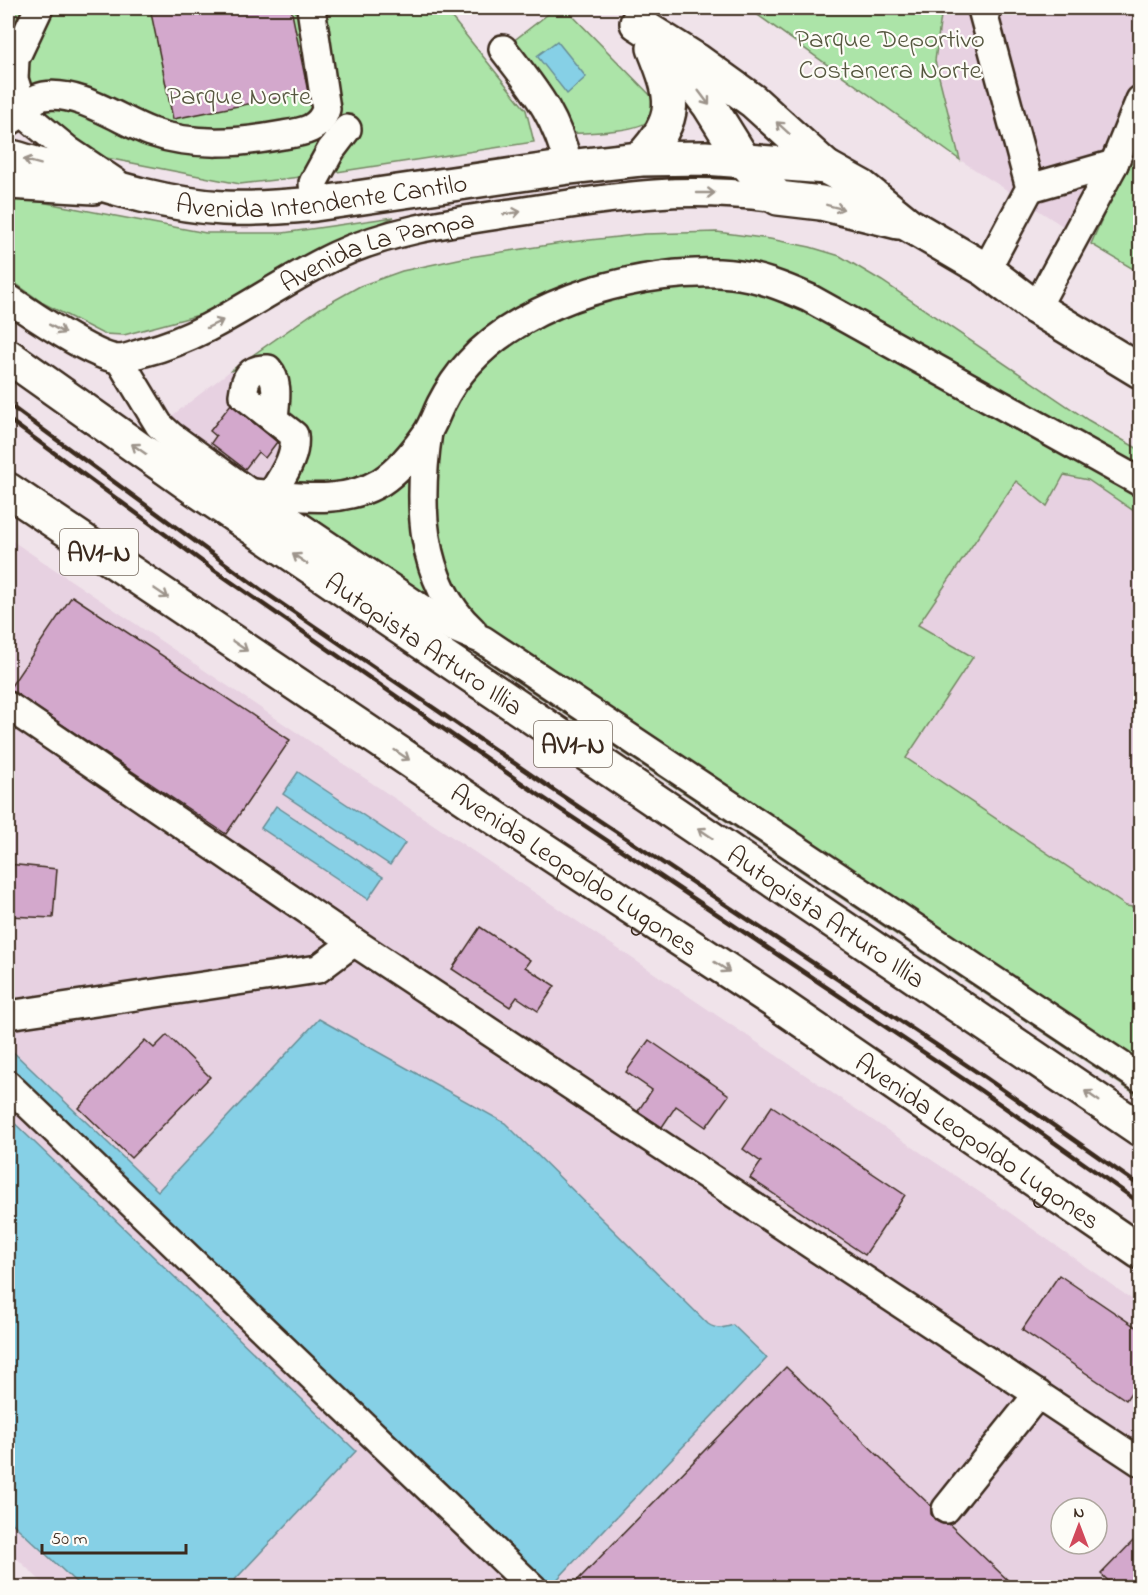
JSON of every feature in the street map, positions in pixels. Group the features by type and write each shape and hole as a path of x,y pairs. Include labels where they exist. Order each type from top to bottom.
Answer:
{"main road":[{"path":"636,23 669,91 670,111 657,141 640,159"},
{"path":"636,23 699,91 744,161 778,198 821,203 909,225"},
{"path":"636,23 696,60 753,101 826,167 862,187 909,225 986,270 1036,308 1140,371"},
{"name":"Avenida Intendente Cantilo","path":"8,156 128,191 174,202 221,208 277,208 315,204 569,166 640,159"},
{"path":"640,159 705,158 826,167"},
{"name":"Autopista Arturo Illia","path":"8,356 193,487 1140,1129"},
{"name":"Avenida Leopoldo Lugones","path":"8,490 473,803 774,1001 1140,1252"}],"street":[{"path":"15,115 15,59 39,8"},
{"path":"311,8 326,109 341,127"},
{"path":"986,270 1030,188 982,9 988,8"},
{"path":"503,49 548,109 560,134 569,166"},
{"path":"15,115 43,96 56,96 101,109 152,132 190,141 228,143 341,127"},
{"path":"1036,308 1114,164 1140,100"},
{"path":"15,115 29,118 69,151 128,191"},
{"path":"315,204 313,183 332,150 341,127"},
{"path":"1030,188 1114,164"},
{"path":"8,185 128,191"},
{"name":"Avenida La Pampa","path":"119,359 161,348 219,322 335,256 377,240 425,228 611,198 655,194 710,192 778,198"},
{"path":"261,494 329,498 365,490 395,471 428,432 447,393 468,363 488,344 537,313 591,291 624,282 708,273 733,274 757,279 809,298 1140,482"},
{"path":"8,298 34,317 101,354 119,359 159,425 171,436 261,494 425,611 454,628 483,640"},
{"path":"261,494 290,463 296,447 294,435 274,419"},
{"path":"428,432 422,491 430,560 443,594 461,620 483,640 1140,1078"},
{"path":"8,706 354,942 1140,1462"},
{"path":"8,1016 318,969 354,942"},
{"path":"8,1085 533,1587"},
{"path":"946,1509 1038,1394"}],"shaded area":[{"path":"942,8 1140,8 1140,131 1091,244 960,160 935,61"},
{"path":"717,232 770,239 840,256 882,281 1088,420 1140,450 1140,1097 147,435 230,371 319,309 360,286 402,271 463,258 562,243 645,234"},
{"path":"8,538 1006,1210 1140,1305 1140,1587 47,1587 8,1550"}],"green space":[{"name":"Parque Norte","path":"8,8 444,8 526,110 534,142 317,175 240,184 81,153 35,111 8,104"},
{"path":"556,8 565,8 654,99 651,118 645,123 636,127 609,131 560,134 503,49"},
{"name":"Parque Deportivo Costanera Norte","path":"748,8 942,8 935,61 960,160"},
{"path":"1140,131 1140,273 1091,244"},
{"path":"25,199 206,233 283,233 394,217 295,264 214,311 124,335 103,334 43,303 8,278 8,200"},
{"path":"717,232 770,239 840,256 882,281 1088,420 1140,450 1140,472 762,270 537,304 393,463 363,482 296,487 287,480 279,416 267,363 230,371 319,309 360,286 402,271 463,258 562,243 645,234"},
{"path":"709,285 767,290 1140,493 1140,515 1088,480 1064,475 1047,506 1016,481 918,625 973,657 906,758 1126,906 1140,908 1140,1062 504,642 483,623 449,578 439,531 437,498 442,434 454,404 490,358 517,336 568,308 664,286"},
{"path":"150,432 1140,1094 1140,1097 147,435"},
{"path":"404,478 410,484 429,590 420,593 289,507"}],"water":[{"path":"557,41 586,77 567,94 537,56"},
{"path":"298,772 405,843 390,865 283,794"},
{"path":"276,806 383,877 368,899 261,828"},
{"path":"319,1019 505,1123 708,1324 720,1328 733,1325 767,1358 550,1587 543,1587 8,1075 8,1047 158,1191"},
{"path":"8,1117 356,1451 228,1587 81,1587 8,1519"}],"building":[{"path":"150,8 291,8 308,92 173,119"},
{"path":"231,404 277,442 265,458 258,452 245,469 211,443 216,436 210,431"},
{"path":"72,596 290,740 226,834 9,689"},
{"path":"8,864 57,869 53,918 8,916"},
{"path":"480,927 530,960 525,967 555,986 538,1011 517,997 510,1007 452,969"},
{"path":"167,1035 210,1077 131,1158 79,1108 145,1040 154,1048"},
{"path":"649,1040 729,1095 706,1127 676,1106 662,1127 638,1111 652,1090 626,1072"},
{"path":"772,1106 905,1195 865,1255 750,1178 761,1162 743,1149"},
{"path":"1059,1275 1140,1330 1140,1379 1126,1400 1022,1330"},
{"path":"786,1367 931,1506 931,1514 936,1521 949,1524 1015,1587 571,1587"},
{"path":"1133,1541 1140,1549 1140,1587 1115,1587 1101,1574"}],"railway":[{"path":"8,404 260,589 552,789 986,1078 1140,1186"},
{"path":"8,419 211,568 539,795 980,1090 1140,1203"}]}
